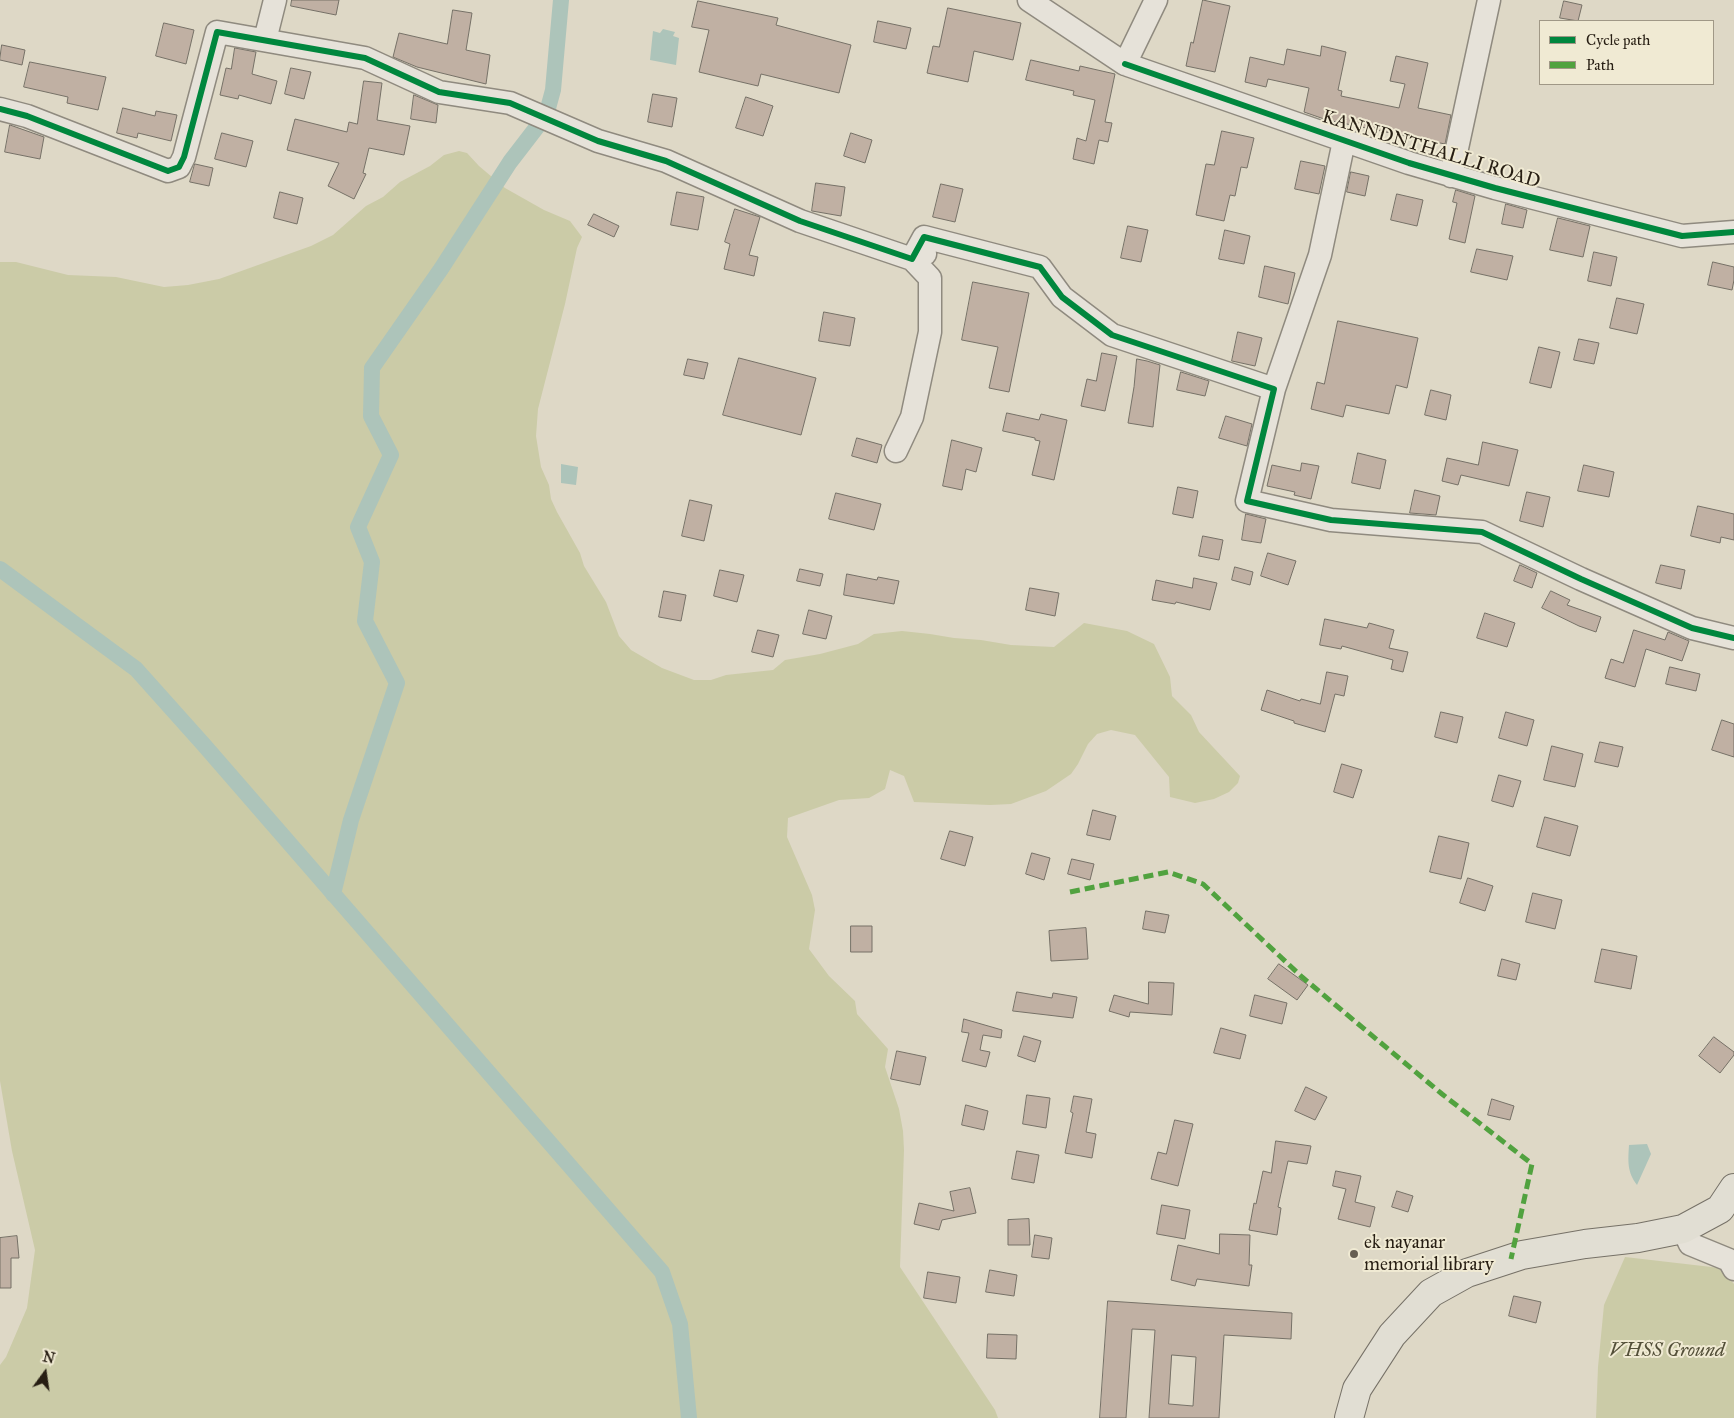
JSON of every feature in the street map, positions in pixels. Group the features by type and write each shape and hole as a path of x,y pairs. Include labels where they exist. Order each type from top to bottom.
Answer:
{"highway":[{"path":"1349,1418 1357,1389 1392,1335 1431,1293 1467,1273 1522,1255 1585,1244 1638,1238 1683,1228 1720,1209 1734,1188"}],"street":[{"path":"265,40 275,0"},
{"name":"KANNDNTHALLI ROAD","path":"1029,0 1125,64 1409,163 1495,188 1682,236 1734,232"},
{"path":"1125,64 1156,0"},
{"path":"1451,176 1489,0"},
{"path":"0,109 28,116 168,171 179,167 184,157 218,32 365,58 439,92 510,103 598,141 666,161 800,221 912,260 930,278 930,332 912,417 896,451"},
{"path":"1344,140 1320,254 1274,389 1248,501 1331,520 1482,532 1581,579 1692,628 1734,638"},
{"path":"912,260 924,237 1040,267 1062,298 1112,334 1274,389"},
{"path":"1683,1228 1690,1244 1729,1260 1734,1269"}],"green space":[{"path":"459,151 467,153 505,188 544,210 570,221 582,237 577,248 565,304 538,409 536,436 541,467 549,485 551,499 580,553 584,566 606,602 619,636 631,650 662,668 694,680 711,680 726,675 773,670 785,660 820,654 858,644 874,634 902,631 1011,645 1054,647 1084,623 1127,631 1154,644 1170,677 1172,696 1191,715 1199,732 1240,776 1238,783 1229,792 1214,799 1195,803 1170,797 1169,777 1135,735 1111,730 1097,734 1088,744 1071,774 1046,791 1011,804 914,802 904,776 890,770 885,789 869,798 839,800 788,818 787,837 812,895 815,910 809,949 829,976 855,1001 857,1014 888,1049 885,1067 899,1109 903,1131 900,1267 995,1410 998,1418 0,1418 0,1365 6,1357 27,1308 35,1250 12,1151 0,1081 0,262 16,262 68,275 116,277 164,287 219,279 311,246 333,235 366,206 383,197 400,182 430,166 444,155"},
{"name":"VHSS Ground","path":"1625,1257 1720,1268 1734,1284 1734,1418 1596,1418 1598,1367 1604,1305"}],"shaded area":[{"path":"663,29 675,32 673,36 679,38 676,65 650,60 653,31 660,33"},
{"path":"561,464 578,467 576,485 561,483"},
{"path":"1647,1144 1651,1154 1637,1185 1630,1171 1628,1161 1629,1145"}],"building":[{"path":"292,0 339,0 336,15 291,6"},
{"path":"1203,0 1230,6 1215,72 1186,66"},
{"path":"698,1 778,18 776,25 851,45 839,93 761,74 758,86 699,72 709,30 692,27"},
{"path":"1564,1 1582,5 1578,20 1560,18"},
{"path":"948,8 1021,23 1013,60 974,51 968,82 927,73 933,46 939,47"},
{"path":"453,10 472,13 466,50 490,55 486,84 417,67 393,57 399,33 447,44"},
{"path":"878,21 911,28 906,49 874,42"},
{"path":"164,23 194,30 186,64 156,56"},
{"path":"2,45 25,50 22,65 0,60"},
{"path":"1322,46 1346,52 1338,90 1342,91 1341,96 1399,108 1405,84 1390,81 1396,56 1428,63 1418,108 1451,115 1445,144 1327,120 1304,112 1309,88 1268,79 1266,87 1245,82 1250,57 1284,65 1287,49 1320,56"},
{"path":"235,48 256,52 252,74 277,81 271,104 239,95 238,99 220,95 226,68 231,69"},
{"path":"1031,60 1079,71 1080,66 1115,74 1105,122 1112,123 1108,142 1099,140 1094,164 1073,159 1077,138 1086,141 1095,100 1073,95 1074,91 1026,80"},
{"path":"30,62 106,77 98,110 67,103 68,97 24,87"},
{"path":"291,68 311,72 304,99 285,94"},
{"path":"364,81 382,83 377,120 410,126 404,155 369,148 363,173 366,174 354,199 328,186 339,163 287,150 295,119 347,132 349,122 357,124"},
{"path":"653,94 677,98 672,127 648,122"},
{"path":"414,95 438,105 436,123 411,119"},
{"path":"746,97 773,106 763,136 736,128"},
{"path":"123,108 155,116 156,111 177,115 171,141 138,133 137,138 117,133"},
{"path":"10,125 44,137 40,159 5,152"},
{"path":"1222,131 1254,138 1247,168 1241,167 1235,196 1230,195 1224,221 1196,215 1206,164 1214,165"},
{"path":"222,133 253,141 246,167 215,159"},
{"path":"851,133 872,140 865,163 844,156"},
{"path":"1301,161 1325,166 1319,194 1295,189"},
{"path":"195,164 213,168 209,186 190,182"},
{"path":"1351,172 1369,176 1365,196 1347,192"},
{"path":"816,183 845,187 841,216 812,211"},
{"path":"941,184 963,189 955,222 933,217"},
{"path":"1456,190 1475,196 1465,243 1449,239 1457,203 1453,202"},
{"path":"280,192 303,198 297,224 274,218"},
{"path":"677,192 704,197 698,230 671,225"},
{"path":"1397,194 1423,200 1417,226 1391,220"},
{"path":"1506,204 1527,210 1523,228 1502,224"},
{"path":"735,209 760,217 749,255 758,257 754,276 724,269 730,244 725,242"},
{"path":"594,214 619,226 614,237 588,225"},
{"path":"1558,218 1590,226 1583,257 1550,250"},
{"path":"1128,226 1148,230 1141,262 1121,258"},
{"path":"1225,230 1250,236 1244,264 1219,259"},
{"path":"1477,249 1513,256 1507,280 1471,272"},
{"path":"1594,252 1617,257 1611,286 1588,281"},
{"path":"1713,262 1734,267 1732,290 1708,285"},
{"path":"1265,266 1295,273 1288,304 1259,297"},
{"path":"973,282 1029,293 1009,392 989,388 998,347 962,340"},
{"path":"1617,298 1644,304 1637,334 1610,328"},
{"path":"824,312 855,318 850,346 819,341"},
{"path":"1338,321 1418,338 1407,388 1396,385 1389,414 1346,405 1343,417 1311,409 1317,382 1324,384"},
{"path":"1238,332 1262,338 1255,366 1232,361"},
{"path":"1579,339 1599,343 1594,364 1574,360"},
{"path":"1539,347 1560,352 1551,388 1530,383"},
{"path":"1102,353 1117,356 1105,411 1081,406 1087,379 1096,381"},
{"path":"739,358 816,378 801,435 723,415"},
{"path":"688,359 708,363 704,379 684,375"},
{"path":"1137,359 1160,365 1153,427 1128,423"},
{"path":"1181,372 1209,381 1205,396 1177,390"},
{"path":"1431,390 1451,395 1446,420 1425,415"},
{"path":"1007,413 1039,420 1041,414 1067,420 1054,480 1032,475 1040,441 1035,440 1035,438 1003,431"},
{"path":"1226,416 1252,424 1247,446 1219,438"},
{"path":"857,438 882,445 877,463 852,456"},
{"path":"952,440 982,448 976,472 966,469 962,490 943,486"},
{"path":"1483,442 1518,450 1509,486 1461,475 1458,485 1442,481 1447,458 1478,465"},
{"path":"1358,453 1386,460 1380,489 1352,483"},
{"path":"1302,463 1319,466 1311,499 1294,495 1295,492 1267,486 1272,465 1300,471"},
{"path":"1584,465 1614,472 1609,497 1578,491"},
{"path":"1178,487 1198,491 1193,518 1173,514"},
{"path":"1415,490 1440,496 1436,515 1410,513"},
{"path":"1527,492 1550,497 1543,527 1520,521"},
{"path":"836,493 881,504 874,530 829,519"},
{"path":"690,500 712,505 704,541 682,536"},
{"path":"1698,506 1734,514 1734,540 1721,537 1720,543 1691,536"},
{"path":"1246,514 1266,519 1261,543 1242,540"},
{"path":"1203,536 1223,540 1219,560 1199,556"},
{"path":"1268,553 1296,561 1288,585 1261,576"},
{"path":"1520,565 1537,573 1532,588 1514,581"},
{"path":"1661,565 1685,570 1681,589 1656,583"},
{"path":"1235,567 1253,572 1250,585 1232,580"},
{"path":"800,569 823,574 820,586 797,581"},
{"path":"720,570 744,575 737,602 714,596"},
{"path":"847,574 877,580 878,577 899,581 894,604 844,595"},
{"path":"1194,578 1217,583 1210,610 1176,602 1175,604 1152,600 1156,580 1192,588"},
{"path":"1030,588 1059,593 1055,616 1026,610"},
{"path":"664,591 686,595 681,621 659,617"},
{"path":"1551,591 1570,600 1567,605 1601,617 1596,632 1542,608"},
{"path":"809,610 832,616 826,639 803,634"},
{"path":"1485,613 1515,623 1507,647 1477,638"},
{"path":"1325,619 1367,628 1369,623 1394,630 1389,648 1408,652 1403,672 1391,669 1393,660 1342,646 1341,649 1320,645"},
{"path":"758,630 779,635 773,657 752,652"},
{"path":"1634,630 1665,640 1668,632 1689,641 1682,661 1646,649 1635,687 1605,678 1611,659 1623,663"},
{"path":"1670,667 1700,674 1696,691 1666,684"},
{"path":"1327,672 1348,676 1344,696 1335,694 1325,732 1294,723 1294,721 1261,710 1267,690 1300,701 1301,699 1320,704"},
{"path":"1441,712 1463,717 1457,743 1435,737"},
{"path":"1506,712 1534,720 1527,746 1499,738"},
{"path":"1722,720 1734,724 1734,757 1712,750"},
{"path":"1600,742 1623,747 1618,767 1595,762"},
{"path":"1552,746 1583,754 1575,787 1544,780"},
{"path":"1342,764 1362,770 1353,798 1334,792"},
{"path":"1499,775 1521,781 1513,807 1492,801"},
{"path":"1093,810 1116,816 1110,840 1087,835"},
{"path":"1545,817 1578,826 1570,856 1537,847"},
{"path":"950,831 973,837 965,866 941,859"},
{"path":"1439,836 1469,843 1461,879 1430,872"},
{"path":"1032,853 1050,858 1044,880 1026,874"},
{"path":"1072,859 1094,864 1090,880 1068,874"},
{"path":"1468,878 1493,886 1485,911 1460,903"},
{"path":"1533,893 1562,900 1555,929 1526,922"},
{"path":"1146,911 1169,915 1165,933 1143,929"},
{"path":"851,926 872,926 872,952 851,952"},
{"path":"1086,928 1088,959 1051,961 1049,931"},
{"path":"1602,949 1637,956 1631,989 1595,982"},
{"path":"1502,959 1520,964 1516,980 1498,976"},
{"path":"1279,964 1308,985 1297,1000 1268,979"},
{"path":"1149,982 1174,983 1172,1015 1130,1012 1129,1017 1109,1011 1114,995 1148,1004"},
{"path":"1017,992 1052,998 1053,993 1077,997 1073,1018 1013,1011"},
{"path":"1255,995 1287,1003 1282,1024 1250,1016"},
{"path":"964,1019 1002,1030 1001,1038 983,1035 980,1050 990,1052 986,1067 962,1061 969,1033 962,1032"},
{"path":"1221,1028 1246,1035 1240,1059 1214,1053"},
{"path":"1024,1036 1041,1041 1035,1062 1018,1056"},
{"path":"1714,1037 1734,1052 1734,1055 1720,1073 1699,1056"},
{"path":"897,1051 926,1057 920,1085 891,1079"},
{"path":"1306,1087 1327,1097 1315,1120 1295,1111"},
{"path":"1027,1095 1050,1098 1046,1128 1023,1124"},
{"path":"1074,1096 1092,1099 1086,1132 1096,1134 1092,1158 1065,1153 1073,1113 1071,1112"},
{"path":"1492,1099 1514,1106 1510,1120 1488,1115"},
{"path":"966,1105 988,1111 984,1130 962,1125"},
{"path":"1175,1120 1193,1124 1178,1186 1151,1179 1158,1152 1166,1154"},
{"path":"1276,1141 1311,1146 1307,1164 1288,1161 1278,1207 1281,1208 1277,1235 1249,1230 1263,1171 1271,1173"},
{"path":"1017,1151 1039,1155 1034,1183 1012,1179"},
{"path":"1336,1171 1361,1176 1355,1202 1375,1207 1370,1227 1338,1219 1346,1189 1333,1186"},
{"path":"970,1188 976,1213 942,1220 939,1230 914,1224 919,1203 954,1211 950,1192"},
{"path":"1397,1191 1413,1196 1408,1212 1392,1207"},
{"path":"1162,1205 1190,1210 1185,1239 1157,1234"},
{"path":"1029,1219 1030,1245 1008,1245 1008,1220"},
{"path":"1220,1234 1250,1235 1249,1265 1252,1265 1249,1286 1197,1279 1195,1286 1171,1280 1178,1245 1219,1254"},
{"path":"1035,1235 1052,1238 1049,1259 1032,1257"},
{"path":"17,1236 19,1258 11,1258 11,1288 0,1288 0,1238"},
{"path":"990,1270 1017,1275 1014,1296 986,1292"},
{"path":"928,1272 960,1277 956,1303 924,1298"},
{"path":"1514,1296 1541,1302 1536,1323 1509,1316"},
{"path":"1108,1301 1292,1313 1291,1339 1224,1335 1219,1418 1149,1418 1155,1330 1132,1329 1126,1418 1100,1418","holes":["1172,1355 1196,1357 1193,1406 1169,1404"]},
{"path":"988,1334 1017,1335 1016,1359 987,1358"}],"waterway":[{"path":"547,112 553,90 561,0"},
{"path":"333,894 351,820 397,683 365,621 372,562 358,527 391,455 371,416 372,368 441,269 510,162 540,123"},
{"path":"521,147 536,128"},
{"path":"0,569 136,669 662,1272 680,1324 689,1418"}],"marked path":[{"path":"1070,892 1168,872 1203,884 1302,977 1442,1094 1532,1164 1511,1259"}],"cycle path":[{"path":"0,109 27,116 168,171 179,167 184,157 217,32 365,58 439,92 510,103 598,141 666,161 800,221 912,259 924,237 1040,267 1062,297 1112,335 1274,389 1247,501 1331,520 1482,532 1581,579 1692,628 1734,638"},
{"path":"1125,64 1409,163 1495,188 1682,236 1734,232"}],"place":[{"name":"ek nayanar memorial library","path":"1354,1254"}]}
